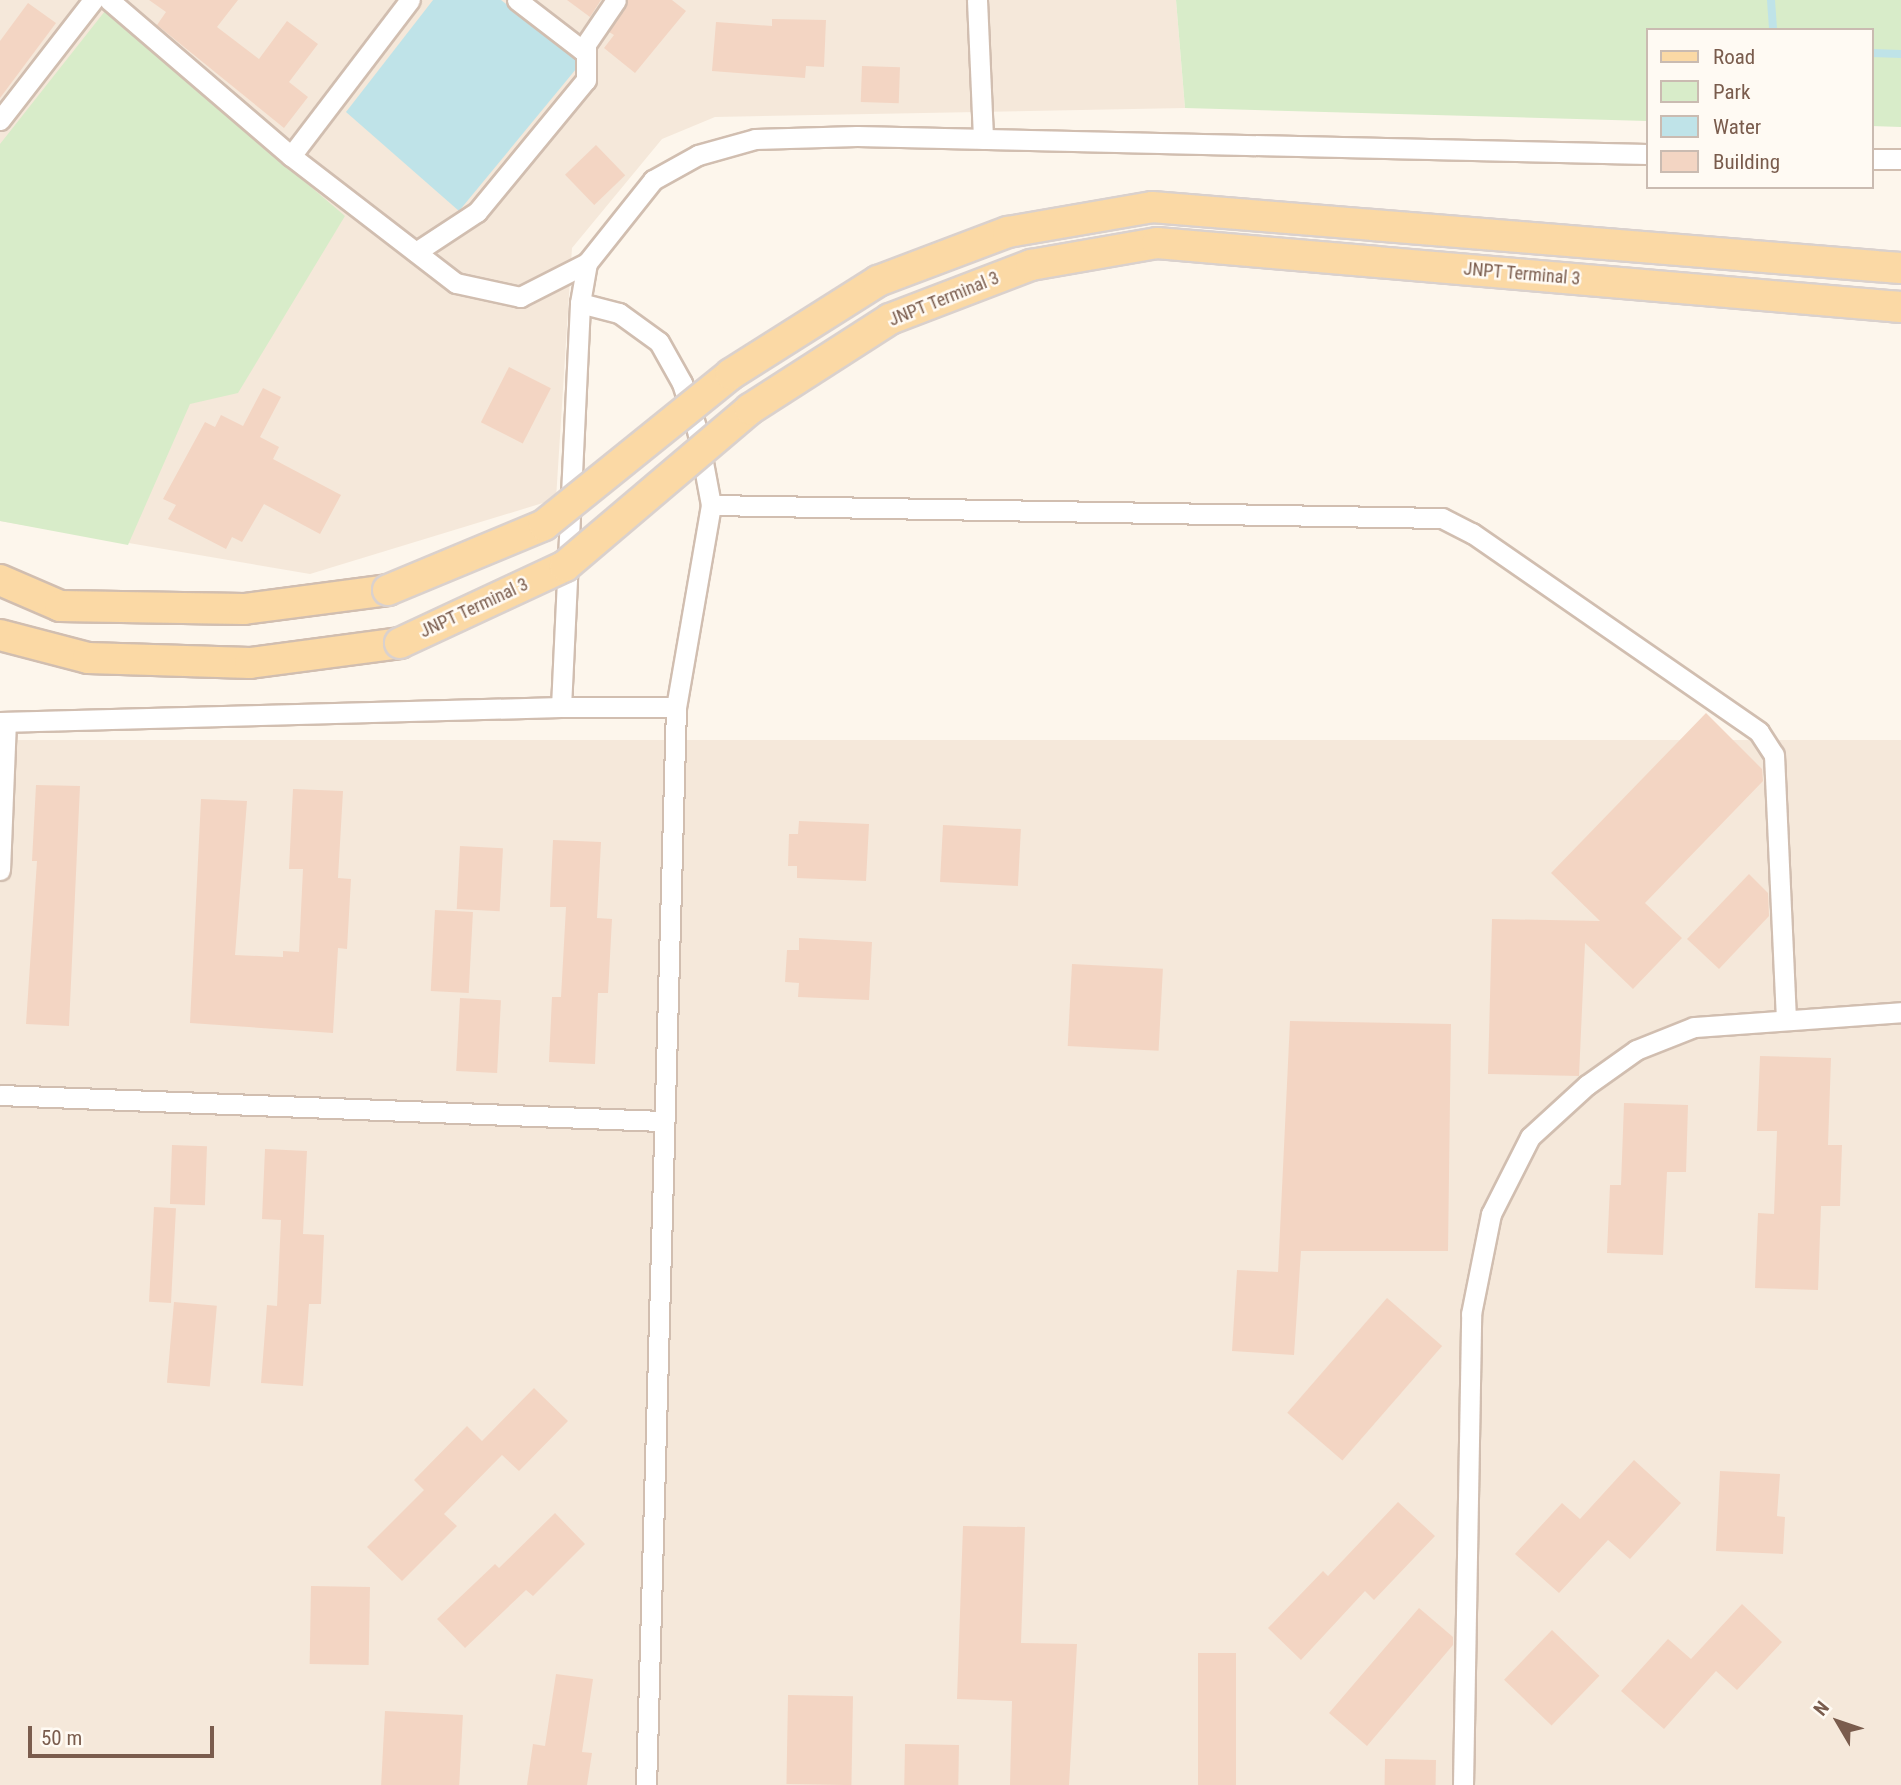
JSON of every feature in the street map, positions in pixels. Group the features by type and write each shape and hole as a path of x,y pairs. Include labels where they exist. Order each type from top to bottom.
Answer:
{"main road":[{"name":"JNPT Terminal 3","path":"0,580 60,606 244,609 388,590 544,525 732,374 878,281 1008,232 1152,207 1901,268"},
{"name":"JNPT Terminal 3","path":"0,635 88,658 250,663 400,643 565,566 750,409 890,319 1031,265 1157,243 1901,307"}],"street":[{"path":"0,120 93,0"},
{"path":"109,0 291,156 456,283 520,297 587,263 653,180 698,155 755,139 983,139 1646,154"},
{"path":"291,156 410,0"},
{"path":"517,0 582,50 616,0"},
{"path":"977,0 983,139"},
{"path":"416,252 477,212 494,192 586,79 586,44"},
{"path":"1873,159 1901,159"},
{"path":"561,707 580,303 587,263"},
{"path":"580,303 619,313 659,341 689,407 711,505 676,707 662,1121 646,1785"},
{"path":"711,505 1442,518 1472,533 1759,732 1774,755 1786,1019"},
{"path":"0,870 3,722 561,707 676,707"},
{"path":"1463,1785 1471,1314 1491,1214 1530,1137 1587,1085 1636,1050 1694,1027 1901,1012"},
{"path":"0,1095 662,1121"}],"shaded area":[{"path":"0,0 1176,0 1185,108 715,117 662,139 572,248 556,499 310,574 0,521"},
{"path":"0,740 1901,740 1901,1785 0,1785"}],"green space":[{"path":"1176,0 1901,0 1901,127 1873,126 1873,28 1646,28 1646,121 1185,108"},
{"path":"105,11 345,216 238,393 190,404 128,545 0,521 0,144"}],"water":[{"path":"433,0 501,0 581,63 459,211 346,112"}],"building":[{"path":"149,0 238,0 217,27 259,59 287,21 318,44 289,82 308,97 284,128 157,25 166,12"},
{"path":"567,0 601,0 590,17"},
{"path":"628,0 672,0 686,11 635,73 604,48 614,35 609,32"},
{"path":"28,3 56,23 0,98 0,41"},
{"path":"772,19 826,20 824,67 806,66 805,78 712,71 716,22 772,26"},
{"path":"862,66 900,67 899,103 861,102"},
{"path":"596,145 625,175 594,205 565,175"},
{"path":"509,367 551,388 523,444 481,422"},
{"path":"263,388 281,397 260,437 279,447 273,459 341,495 320,534 264,504 242,542 232,537 226,549 168,519 176,505 163,499 205,422 215,427 221,415 243,426"},
{"path":"1706,713 1762,769 1763,781 1645,903 1682,938 1633,989 1585,943 1579,1076 1488,1074 1492,919 1600,921 1551,873"},
{"path":"36,785 80,786 69,1026 26,1024 37,861 32,861"},
{"path":"293,789 343,791 338,878 351,879 347,949 338,948 333,1033 190,1023 201,799 247,801 235,955 283,957 283,951 299,952 303,869 289,869"},
{"path":"799,821 869,824 866,881 797,878 797,866 788,866 789,834 798,834"},
{"path":"943,825 1021,829 1018,886 940,882"},
{"path":"553,840 601,842 597,918 612,919 608,993 598,993 595,1064 549,1062 552,997 561,997 566,907 550,907"},
{"path":"460,846 503,848 500,911 457,909"},
{"path":"1749,874 1768,893 1769,916 1719,969 1687,939"},
{"path":"435,910 473,912 469,993 431,991"},
{"path":"799,938 872,942 869,1000 798,997 799,983 785,982 787,950 799,950"},
{"path":"1072,964 1163,969 1159,1051 1068,1046"},
{"path":"460,998 501,1000 497,1073 456,1071"},
{"path":"1290,1021 1451,1024 1448,1251 1301,1251 1294,1355 1232,1351 1237,1270 1278,1272"},
{"path":"1760,1056 1831,1058 1828,1145 1842,1145 1840,1206 1821,1206 1818,1290 1755,1288 1758,1213 1774,1214 1777,1131 1757,1131"},
{"path":"1624,1103 1688,1105 1686,1172 1667,1172 1663,1255 1607,1253 1610,1185 1621,1185"},
{"path":"172,1145 207,1146 205,1205 170,1204"},
{"path":"265,1149 307,1151 303,1234 324,1235 321,1304 309,1304 303,1386 261,1383 267,1305 277,1306 281,1220 262,1219"},
{"path":"154,1207 176,1208 171,1303 149,1302"},
{"path":"1387,1298 1442,1346 1342,1461 1287,1413"},
{"path":"174,1302 217,1306 210,1386 167,1383"},
{"path":"534,1388 568,1421 519,1471 502,1455 444,1514 457,1526 402,1581 367,1547 424,1490 414,1480 467,1426 482,1441"},
{"path":"1634,1460 1681,1503 1630,1559 1608,1540 1559,1593 1515,1554 1562,1503 1580,1519"},
{"path":"1720,1471 1780,1474 1777,1516 1785,1517 1783,1554 1716,1551"},
{"path":"1398,1502 1435,1536 1374,1600 1365,1591 1301,1660 1268,1628 1323,1571 1328,1576"},
{"path":"555,1513 585,1544 533,1596 526,1590 465,1648 437,1619 495,1564 499,1568"},
{"path":"963,1526 1025,1527 1021,1643 1077,1644 1069,1785 1010,1785 1012,1701 957,1699"},
{"path":"311,1586 370,1587 369,1665 310,1664"},
{"path":"1742,1604 1782,1642 1737,1690 1716,1671 1664,1729 1621,1691 1668,1639 1691,1659"},
{"path":"1419,1608 1453,1637 1453,1645 1367,1746 1329,1713"},
{"path":"1552,1630 1599,1676 1552,1725 1504,1680"},
{"path":"1198,1653 1236,1653 1236,1785 1198,1785"},
{"path":"556,1674 593,1679 582,1752 592,1753 587,1785 527,1785 533,1744 545,1746"},
{"path":"788,1695 853,1696 851,1785 786,1784"},
{"path":"385,1711 463,1715 459,1785 381,1785"},
{"path":"905,1744 959,1745 958,1785 904,1785"},
{"path":"1385,1759 1436,1760 1436,1785 1385,1785"}],"waterway":[{"path":"1771,0 1773,28"},
{"path":"1873,53 1901,54"}]}
